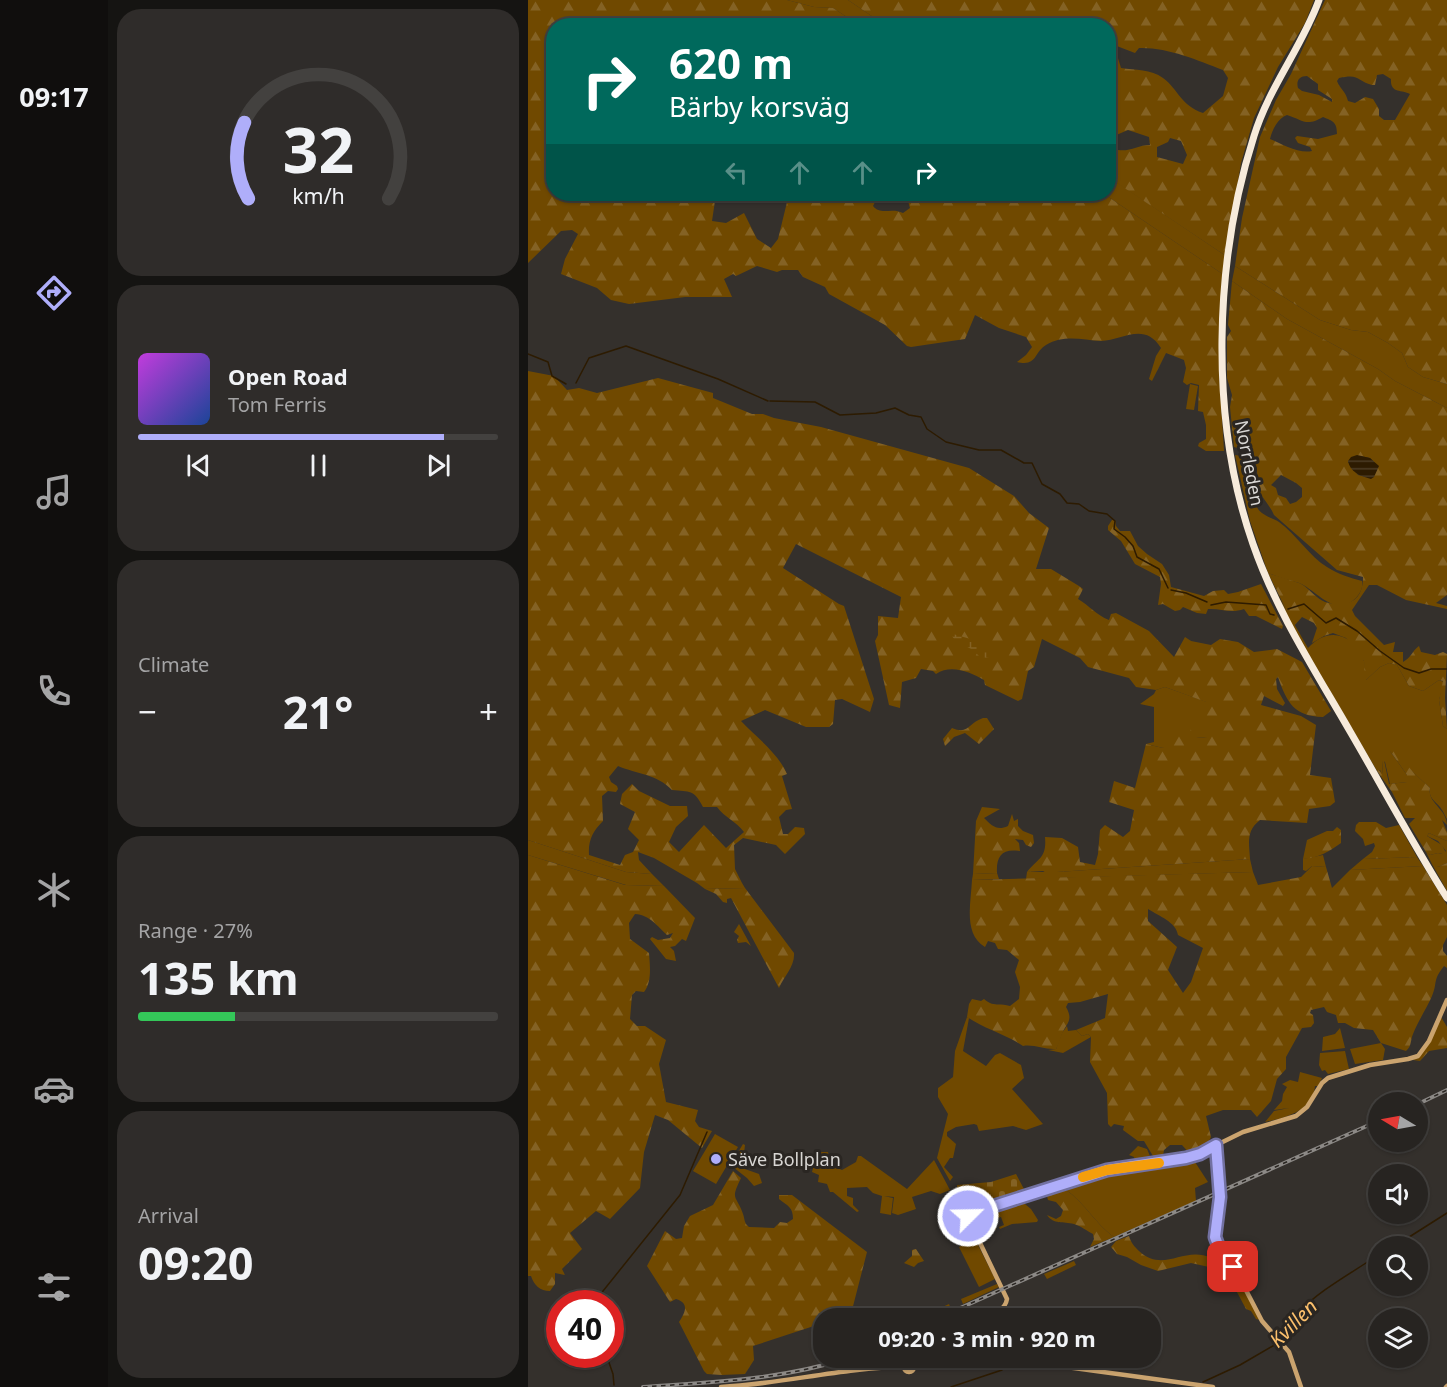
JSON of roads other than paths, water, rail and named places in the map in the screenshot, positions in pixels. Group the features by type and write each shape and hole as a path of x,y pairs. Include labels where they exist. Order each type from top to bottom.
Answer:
{"highway":[{"name":"Norrleden","path":"1319,0 1267,101 1245,169 1232,236 1224,310 1223,385 1228,440 1253,544 1275,597 1302,649 1447,898"}],"street":[{"path":"1002,1308 1007,1299 969,1221 969,1214 974,1209 994,1206 1100,1172 1200,1154 1254,1128 1299,1114 1309,1105 1328,1078 1371,1065 1416,1057 1427,1044 1447,1000"},
{"path":"1216,1145 1220,1197 1215,1232 1216,1241 1237,1273 1262,1320 1286,1346 1294,1362 1301,1387"},
{"path":"721,1387 767,1384 886,1368"},
{"path":"1073,1368 1213,1387"}],"waterway":[{"path":"576,383 589,358 626,346 718,379 768,401"},
{"path":"528,354 548,362 552,376 566,384"},
{"path":"770,401 815,402 840,415 876,413 895,408 909,415 921,417 927,429 946,442 979,450 1001,450 1024,463 1032,463 1042,484 1060,494 1067,503 1079,504 1089,511 1107,514 1115,521 1114,529 1133,546 1137,557 1159,569 1168,588"},
{"path":"1171,590 1186,593 1207,602"},
{"path":"1211,605 1226,602 1266,605 1270,614 1274,615"},
{"path":"1288,609 1304,604 1326,623 1336,618 1357,631 1404,668 1419,673 1431,669 1447,669"},
{"path":"604,1290 680,1195 707,1132"},
{"name":"Kvillen","path":"1411,1236 1447,1213"},
{"name":"Kvillen","path":"1281,1340 1296,1315 1308,1304 1368,1262"},
{"name":"Kvillen","path":"1203,1382 1240,1365 1278,1343"},
{"path":"611,1368 614,1385"},
{"path":"951,1387 1002,1370"}],"railway":[{"path":"1428,1099 1447,1090"},
{"path":"960,1308 1368,1125"},
{"path":"643,1387 772,1376 813,1367"}],"place":[{"name":"Säve Bollplan","path":"716,1159"}]}
